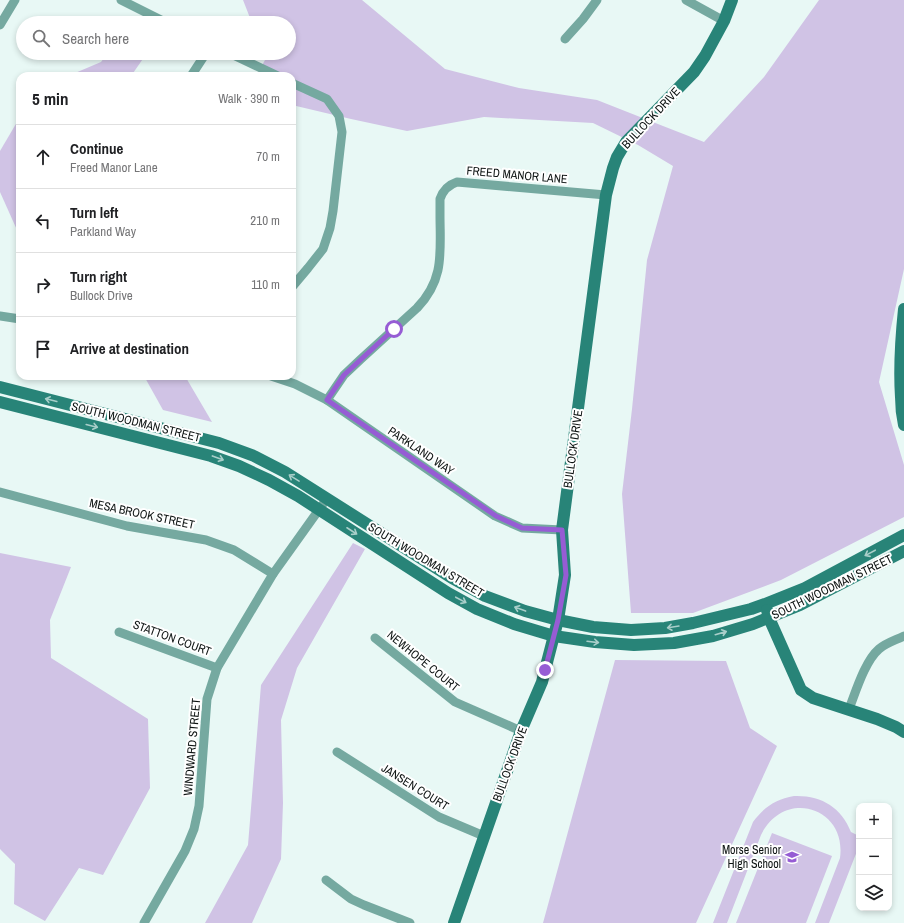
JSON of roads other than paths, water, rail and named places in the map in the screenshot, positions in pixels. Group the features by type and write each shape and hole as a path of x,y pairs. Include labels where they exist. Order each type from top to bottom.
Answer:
{"main road":[{"name":"BULLOCK DRIVE","path":"454,923 521,731 542,682 558,620 566,575 562,530 606,195 612,168 626,142 694,72 705,56 724,21 732,0"},
{"path":"904,309 900,340 899,378 904,425"},
{"name":"SOUTH WOODMAN STREET","path":"0,387 219,443 260,459 285,472 452,578 485,596 525,611 558,620 593,627 631,630 665,628 693,624 765,604 805,588 904,534"},
{"name":"SOUTH WOODMAN STREET","path":"0,402 211,456 239,466 298,496 448,593 471,606 514,624 554,636 595,642 634,645 674,643 713,636 753,624 800,605 904,551"},
{"path":"765,604 769,618 801,690 813,698 877,719 904,732"}],"street":[{"path":"0,25 15,0"},
{"path":"121,0 153,16"},
{"path":"565,39 583,19 597,0"},
{"path":"686,0 724,21"},
{"path":"194,72 201,60"},
{"path":"244,60 269,72"},
{"path":"296,84 327,99 339,116 342,132 330,228 323,249 296,282"},
{"name":"FREED MANOR LANE","path":"327,400 344,375 417,308 432,289 438,275 440,260 440,198 448,186 457,182 606,195"},
{"path":"0,316 16,318"},
{"name":"PARKLAND WAY","path":"283,380 295,384 327,400 496,516 522,528 562,530"},
{"name":"MESA BROOK STREET","path":"0,492 127,526 206,540 234,550 273,574"},
{"name":"WINDWARD STREET","path":"144,923 185,852 194,829 199,806 207,699 217,668 273,574 327,498"},
{"name":"STATTON COURT","path":"118,632 217,668"},
{"path":"849,709 866,666 874,654 884,645 904,636"},
{"name":"NEWHOPE COURT","path":"375,638 454,702 521,731"},
{"name":"JANSEN COURT","path":"337,752 439,817 484,836"},
{"path":"326,880 351,899 410,923"}],"place":[{"name":"Morse Senior High School","path":"792,857"}]}
